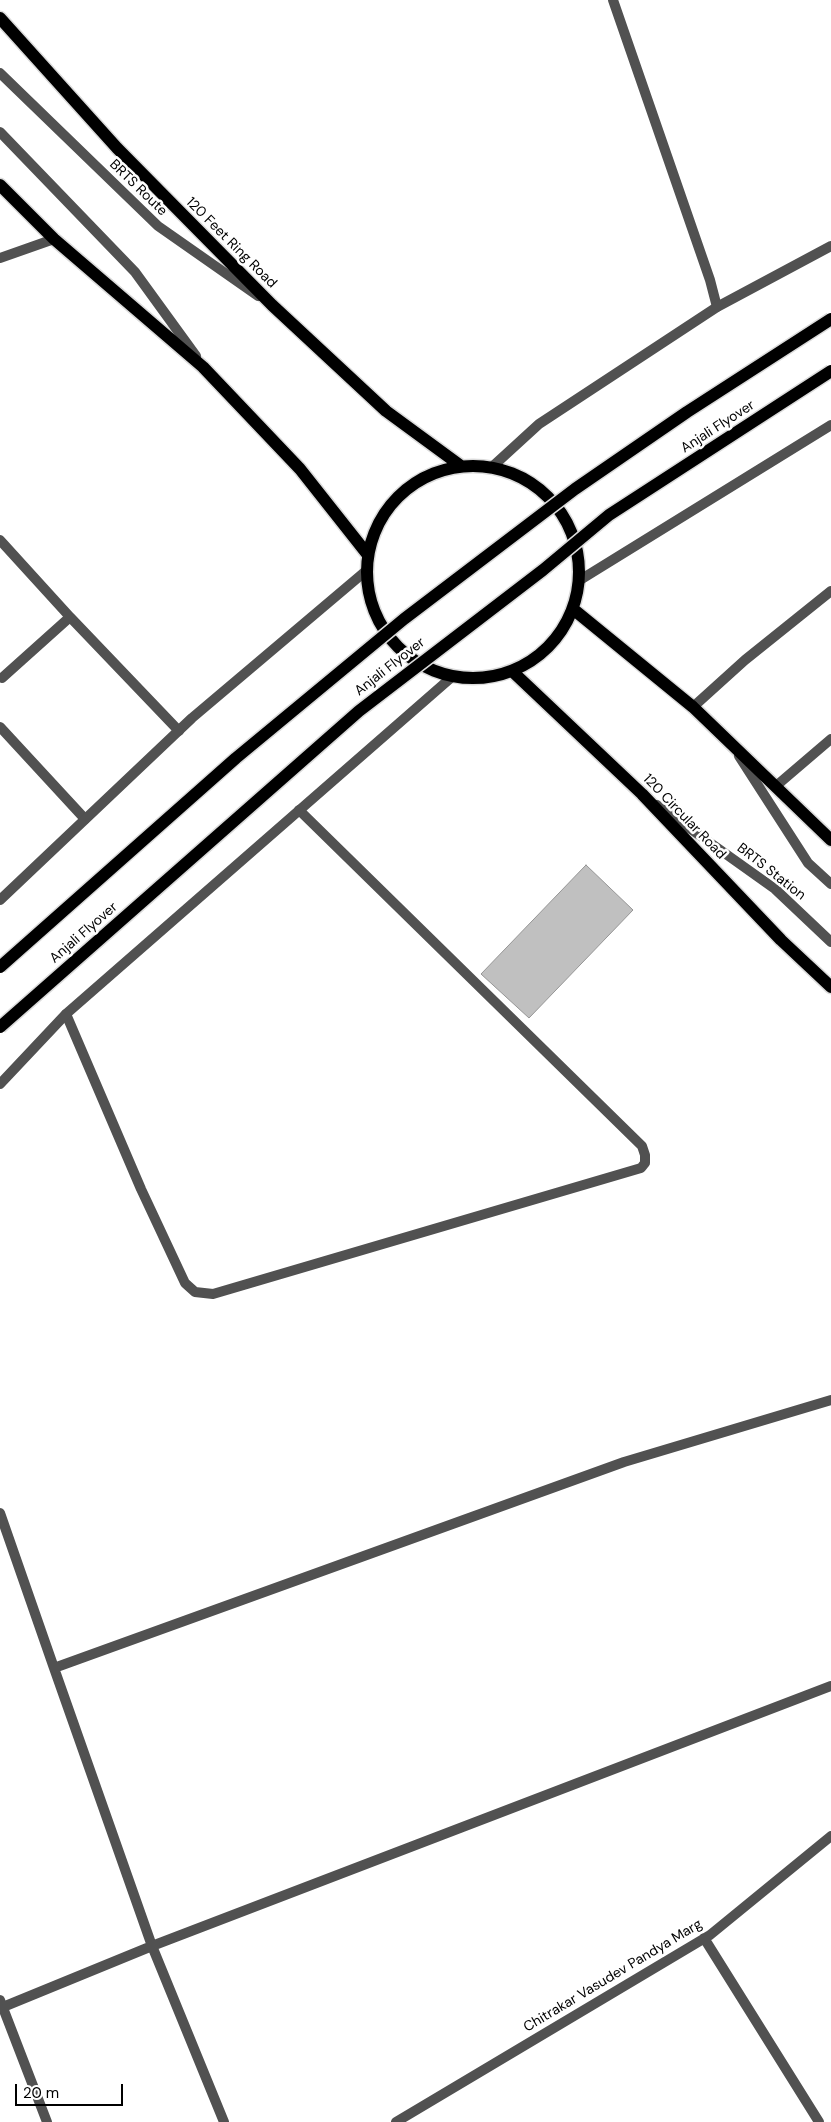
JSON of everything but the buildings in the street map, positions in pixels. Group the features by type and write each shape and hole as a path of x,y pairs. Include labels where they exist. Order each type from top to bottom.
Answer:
{"main road":[{"name":"120 Feet Ring Road","path":"0,18 116,148 272,306 386,411 461,466"},
{"path":"0,185 54,239 203,367 300,468 368,555"},
{"name":"Anjali Flyover","path":"0,968 236,758 404,619 575,489 687,412 831,319"},
{"name":"Anjali Flyover","path":"0,1027 359,711 543,570 609,515 831,371"},
{"path":"461,466 492,467 522,477 547,495 566,520 578,548 580,580 573,609 559,635 538,656 512,671 483,678 453,676 432,670 414,660 398,646 384,630 370,598 367,570 368,555 379,522 400,495 428,476 461,466"},
{"path":"573,609 693,707 831,840"},
{"name":"120 Circular Road","path":"512,671 642,794 781,940 831,987"}],"street":[{"path":"613,0 710,280 717,307"},
{"name":"BRTS Route","path":"0,73 158,226 272,306"},
{"path":"0,132 135,272 203,367"},
{"path":"0,258 54,239"},
{"path":"492,467 539,424 717,307 831,246"},
{"path":"580,580 831,425"},
{"path":"0,540 70,617 179,731"},
{"path":"0,900 179,731 367,570"},
{"path":"693,707 745,660 831,591"},
{"path":"2,678 70,617"},
{"path":"0,1084 66,1014 453,676"},
{"path":"0,727 85,819"},
{"path":"776,786 831,739"},
{"name":"BRTS Station","path":"729,740 808,862 831,884"},
{"name":"BRTS Station","path":"642,794 775,889 831,942"},
{"path":"66,1014 145,1198 185,1283 195,1292 213,1294 641,1168 645,1163 642,1146 299,810"},
{"path":"54,1668 624,1462 831,1400"},
{"path":"0,1513 152,1946 224,2122"},
{"path":"47,2122 1,2003 831,1686"},
{"name":"Chitrakar Vasudev Pandya Marg","path":"396,2122 704,1938 831,1836"},
{"path":"704,1938 819,2122"}]}
